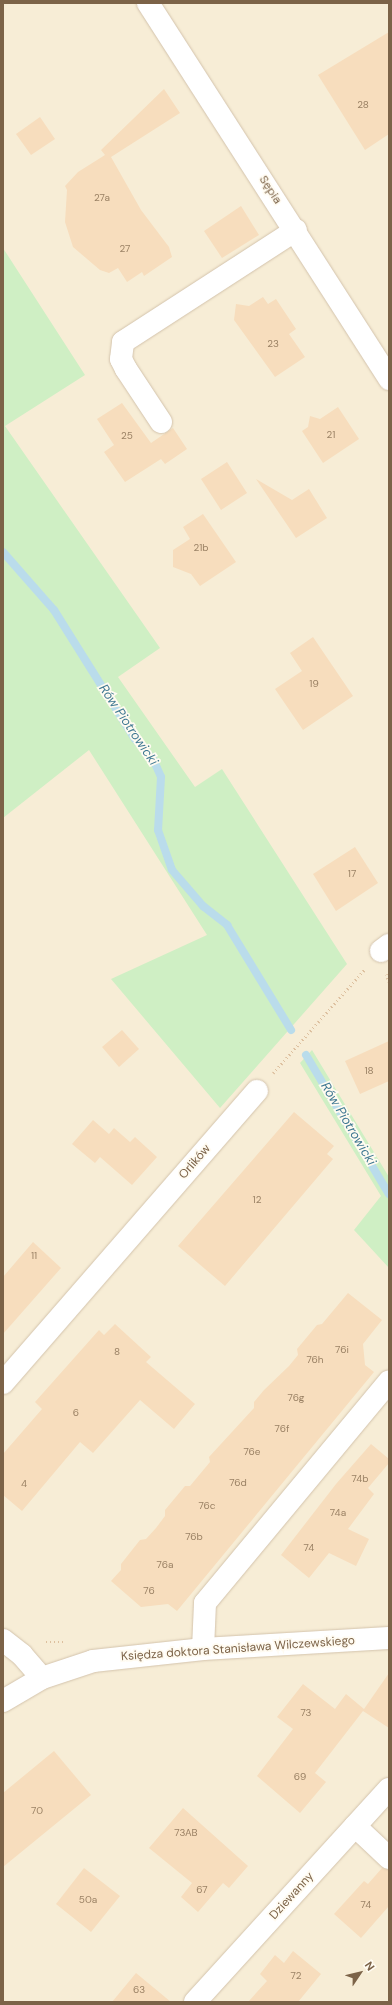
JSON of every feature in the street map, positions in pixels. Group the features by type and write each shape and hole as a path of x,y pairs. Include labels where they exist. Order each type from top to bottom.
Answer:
{"street":[{"name":"Sępia","path":"148,3 296,230 389,379"},
{"path":"161,422 121,359 123,342 296,230"},
{"name":"Orlików","path":"3,1382 257,1091"},
{"path":"203,1649 205,1603 389,1382"},
{"name":"Księdza doktora Stanisława Wilczewskiego","path":"3,1701 42,1678 93,1661 203,1649 389,1638"},
{"path":"3,1640 22,1655 42,1678"},
{"name":"Dziewanny","path":"196,2002 389,1789"},
{"path":"355,1826 389,1858"}],"path":[{"path":"257,1091 385,948"}],"shaded area":[{"path":"3,3 389,3 389,2002 3,2002"}],"green space":[{"path":"3,248 85,375 5,426 160,648 118,677 195,787 222,769 347,964 220,1108 111,979 207,935 89,750 3,818"},
{"path":"312,1050 389,1177 389,1268 354,1230 381,1196 300,1063"}],"building":[{"path":"389,32 389,134 365,150 318,75"},
{"path":"164,89 180,113 111,157 141,210 169,247 172,257 144,276 142,272 127,282 118,268 109,273 100,270 73,247 65,222 67,190 65,186 78,172 105,155 101,150"},
{"path":"40,117 55,139 31,155 16,134"},
{"path":"241,206 259,235 222,258 204,231"},
{"path":"263,297 268,304 276,299 296,329 289,334 305,357 275,377 234,320 236,304 249,306"},
{"path":"122,403 151,443 173,428 187,449 165,464 161,459 125,482 104,452 114,445 97,419"},
{"path":"338,407 359,439 323,463 302,431 308,427 310,416 320,419"},
{"path":"227,462 247,493 221,510 201,479"},
{"path":"256,479 292,500 309,489 327,518 296,538"},
{"path":"203,514 236,562 200,586 191,574 173,567 173,550 190,539 183,527"},
{"path":"313,637 353,696 303,730 275,689 302,671 290,653"},
{"path":"355,847 378,883 336,911 313,874"},
{"path":"122,1030 139,1049 119,1067 102,1047"},
{"path":"389,1041 389,1081 360,1094 345,1061"},
{"path":"294,1112 334,1146 327,1154 333,1159 225,1286 178,1246"},
{"path":"93,1120 109,1134 114,1128 130,1142 135,1137 157,1157 132,1185 100,1157 95,1163 72,1144"},
{"path":"33,1242 61,1268 3,1334 3,1277"},
{"path":"348,1293 382,1320 363,1344 365,1365 374,1372 177,1611 168,1604 141,1607 111,1581 121,1570 121,1564 140,1540 146,1539 156,1528 165,1516 165,1510 185,1486 190,1486 210,1462 209,1457 254,1408 254,1402 298,1355 297,1349 317,1325 322,1324"},
{"path":"115,1324 151,1357 146,1362 195,1404 174,1429 140,1400 93,1453 80,1442 22,1511 3,1495 3,1454 42,1409 35,1402 99,1330 104,1335"},
{"path":"371,1444 389,1459 389,1463 368,1488 374,1494 348,1529 369,1539 356,1566 329,1553 309,1578 281,1555 336,1484"},
{"path":"389,1673 389,1728 363,1711 315,1773 326,1782 300,1813 257,1776 293,1729 277,1717 303,1684 335,1709 346,1694 364,1709"},
{"path":"54,1751 91,1795 3,1867 3,1793"},
{"path":"183,1808 248,1866 229,1888 223,1883 198,1912 181,1897 192,1883 149,1848"},
{"path":"84,1868 120,1896 91,1932 56,1904"},
{"path":"382,1868 389,1870 389,1906 361,1938 334,1914 364,1881 368,1884"},
{"path":"293,1951 321,1974 298,2002 248,2002 267,1981 260,1974 275,1955 284,1963"},
{"path":"136,1973 171,2002 112,2002"}],"waterway":[{"name":"Rów Piotrowicki","path":"3,552 54,610 135,739 154,761 161,777 158,830 172,870 203,906 227,925 291,1030"},
{"name":"Rów Piotrowicki","path":"306,1055 389,1194"}]}
